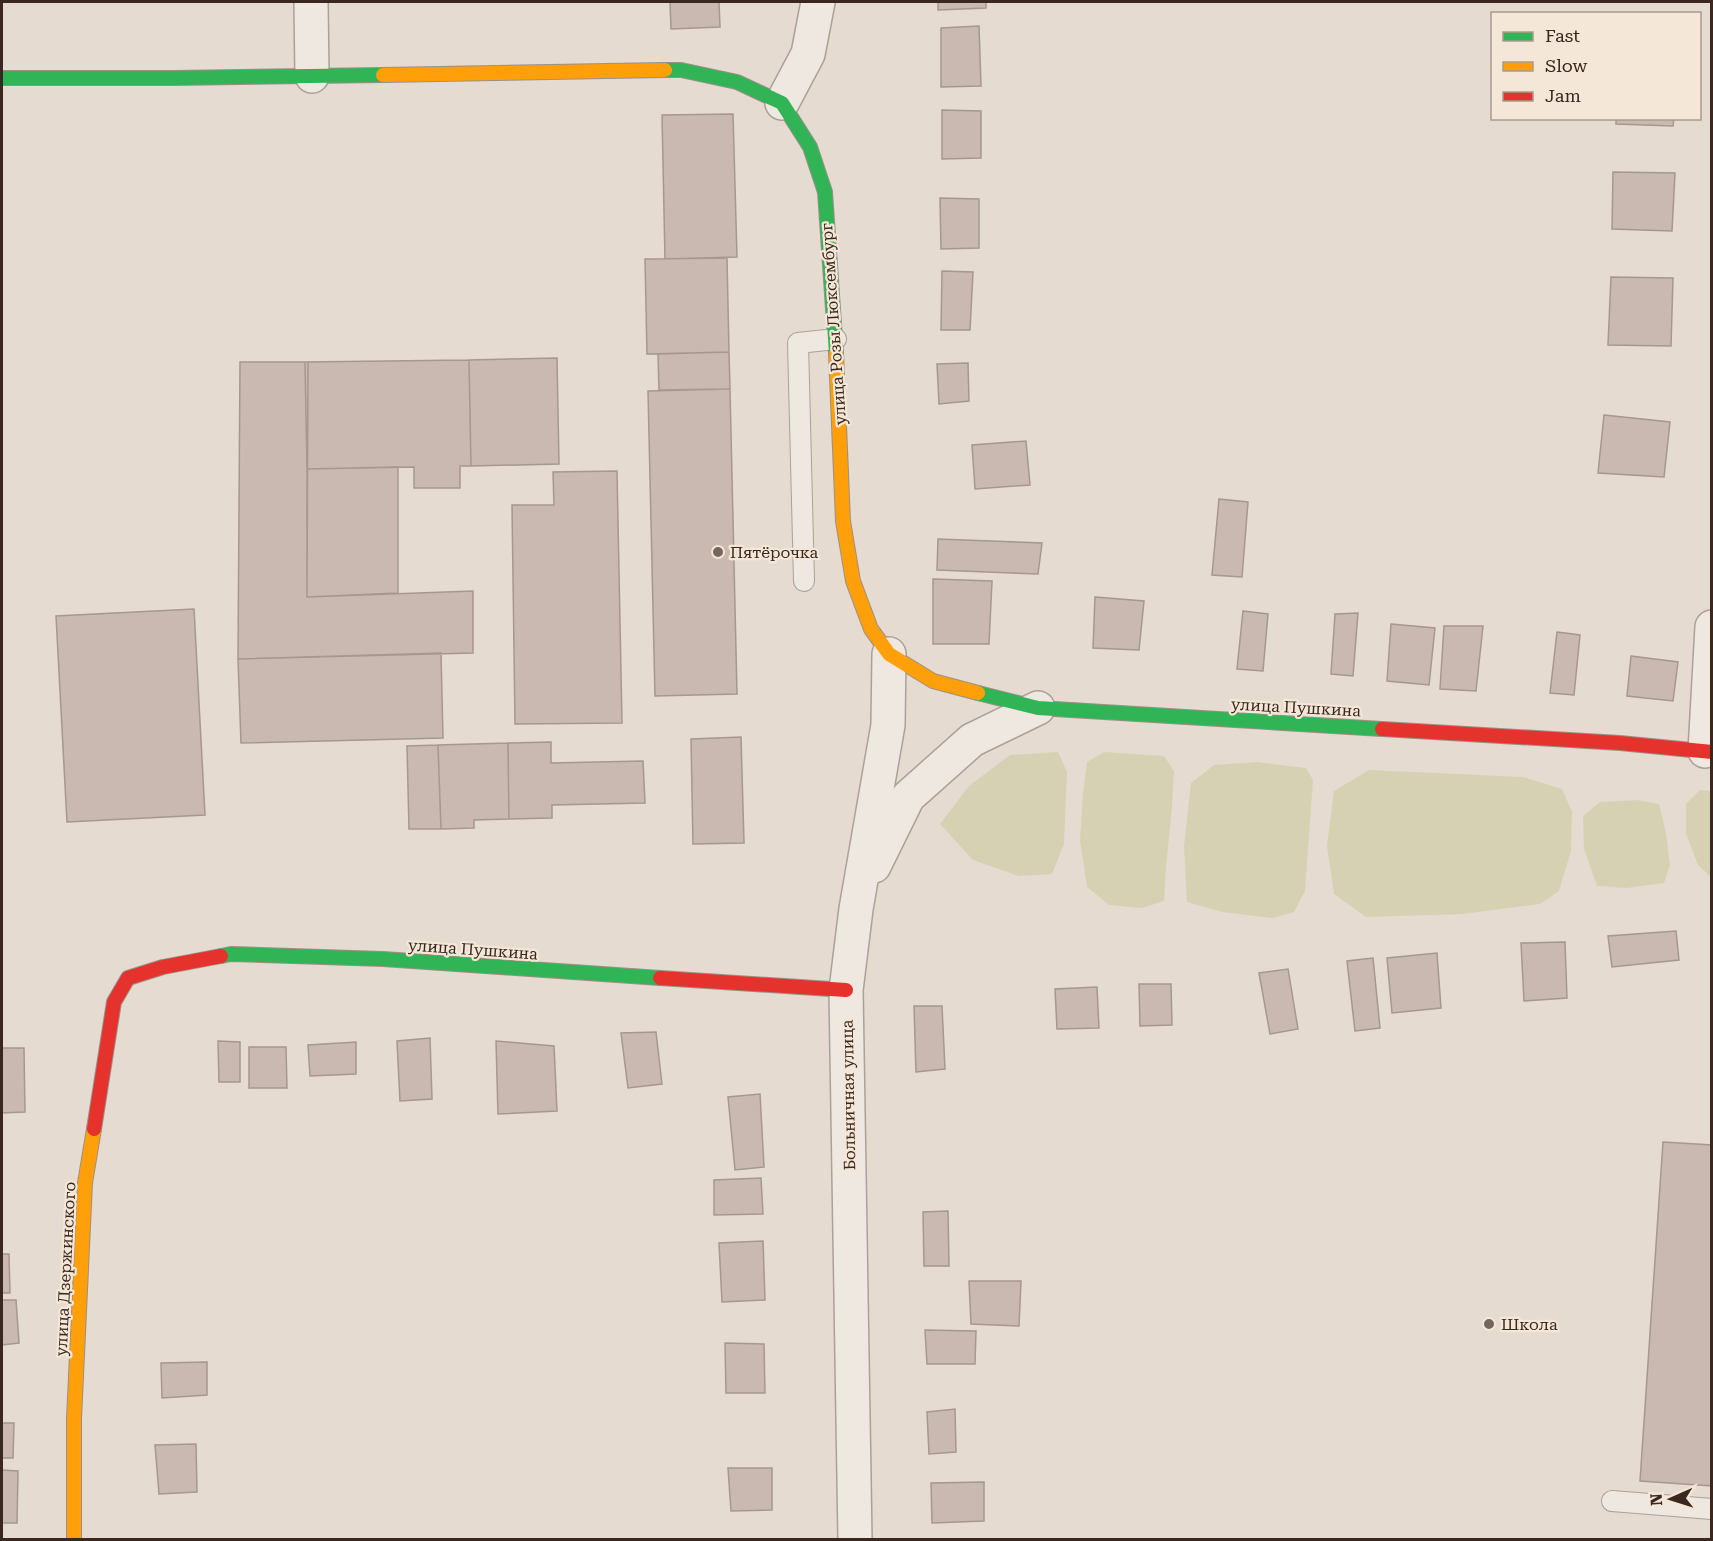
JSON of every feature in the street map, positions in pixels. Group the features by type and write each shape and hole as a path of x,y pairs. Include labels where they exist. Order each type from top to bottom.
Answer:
{"main road":[{"path":"2,78 681,70 737,82 782,103"},
{"name":"улица Розы Люксембург","path":"782,103 810,147 825,192 836,339 843,521 853,581 871,629 889,654"},
{"name":"улица Пушкина","path":"889,654 933,681 1038,708 1620,743 1708,752"},
{"name":"улица Пушкина","path":"114,1002 128,978 163,967 231,954 383,959 846,990"},
{"name":"улица Дзержинского","path":"74,1539 75,1419 85,1183 114,1002"}],"street":[{"path":"311,2 312,76"},
{"path":"782,103 808,54 818,2"},
{"path":"1708,752 1712,627"},
{"name":"Больничная улица","path":"855,1539 846,990 855,909 888,725 889,654"},
{"path":"855,909 908,797 972,740 1038,708"}],"lane":[{"path":"804,581 798,343 836,339"},
{"path":"1612,1501 1712,1509"}],"shaded area":[{"path":"1058,752 1067,772 1064,844 1052,874 1019,876 973,860 940,824 969,786 1010,755"},
{"path":"1104,752 1164,756 1174,771 1164,901 1142,908 1109,905 1087,887 1080,840 1083,793 1087,762"},
{"path":"1256,762 1306,768 1313,780 1305,891 1294,912 1273,918 1222,912 1187,902 1184,846 1191,783 1214,765"},
{"path":"1369,770 1523,777 1562,789 1572,812 1571,851 1559,891 1540,904 1463,914 1366,917 1334,894 1327,846 1334,791"},
{"path":"1700,790 1711,791 1711,877 1698,865 1686,834 1686,804"},
{"path":"1638,800 1659,804 1670,865 1664,883 1627,888 1597,886 1584,849 1583,816 1600,802"}],"building":[{"path":"670,2 719,2 720,27 671,29"},
{"path":"938,2 986,2 986,8 938,10"},
{"path":"979,26 981,86 941,87 941,28"},
{"path":"942,110 981,111 981,158 942,159"},
{"path":"733,114 737,257 665,259 662,115"},
{"path":"1616,120 1674,120 1673,126 1616,124"},
{"path":"1613,172 1675,173 1672,231 1612,229"},
{"path":"940,198 979,199 979,248 941,249"},
{"path":"727,258 729,352 647,354 645,259"},
{"path":"942,271 973,272 970,330 941,330"},
{"path":"1611,277 1673,278 1671,346 1608,345"},
{"path":"729,352 730,389 659,390 658,354"},
{"path":"557,358 559,464 471,466 469,360"},
{"path":"469,360 471,466 460,466 460,488 414,488 414,467 307,469 305,362"},
{"path":"240,362 308,362 307,597 473,591 473,653 238,659"},
{"path":"968,363 969,401 939,404 937,364"},
{"path":"730,389 737,694 655,696 648,391"},
{"path":"1604,415 1670,422 1664,477 1598,473"},
{"path":"1026,441 1030,485 975,489 972,445"},
{"path":"398,467 398,593 307,597 307,469"},
{"path":"617,471 622,723 515,724 512,505 554,505 553,472"},
{"path":"1219,499 1248,502 1242,577 1212,575"},
{"path":"938,539 1042,543 1038,574 937,570"},
{"path":"933,579 992,581 989,644 933,644"},
{"path":"1095,597 1144,601 1139,650 1093,648"},
{"path":"194,609 205,815 67,822 56,616"},
{"path":"1243,611 1268,614 1263,671 1237,669"},
{"path":"1358,613 1353,676 1331,674 1335,614"},
{"path":"1391,624 1435,628 1429,685 1387,681"},
{"path":"1444,626 1483,626 1476,691 1440,689"},
{"path":"1557,632 1580,635 1574,695 1550,693"},
{"path":"441,653 443,738 241,743 238,659"},
{"path":"1631,656 1678,662 1673,701 1627,696"},
{"path":"741,737 744,843 693,844 691,739"},
{"path":"551,742 551,763 643,761 645,803 552,805 552,818 509,819 508,743"},
{"path":"508,743 509,819 474,820 474,828 441,829 438,745"},
{"path":"438,745 441,829 409,829 407,746"},
{"path":"1676,931 1679,960 1612,967 1608,936"},
{"path":"1565,942 1567,998 1524,1001 1521,943"},
{"path":"1437,953 1441,1008 1392,1013 1387,958"},
{"path":"1373,958 1380,1028 1355,1031 1347,961"},
{"path":"1288,969 1298,1029 1270,1034 1259,973"},
{"path":"1139,984 1171,984 1172,1025 1140,1026"},
{"path":"1097,987 1099,1028 1057,1029 1055,989"},
{"path":"914,1006 942,1006 945,1069 916,1072"},
{"path":"656,1032 662,1084 628,1088 621,1033"},
{"path":"430,1038 432,1099 400,1101 397,1041"},
{"path":"218,1041 240,1042 240,1082 219,1082"},
{"path":"496,1041 554,1046 557,1111 498,1114"},
{"path":"356,1042 356,1074 310,1076 308,1045"},
{"path":"249,1047 286,1047 287,1088 249,1088"},
{"path":"2,1048 24,1048 25,1112 2,1113"},
{"path":"760,1094 764,1167 735,1170 728,1097"},
{"path":"1663,1142 1712,1145 1712,1486 1640,1481"},
{"path":"761,1178 763,1214 714,1215 714,1180"},
{"path":"948,1211 949,1266 924,1266 923,1212"},
{"path":"763,1241 765,1300 722,1302 719,1243"},
{"path":"2,1254 9,1254 10,1293 2,1293"},
{"path":"969,1281 1021,1281 1019,1326 971,1324"},
{"path":"2,1300 16,1300 19,1343 2,1345"},
{"path":"925,1330 976,1331 975,1364 927,1364"},
{"path":"725,1343 764,1344 765,1393 726,1393"},
{"path":"207,1362 207,1395 162,1398 161,1363"},
{"path":"955,1409 956,1452 929,1454 927,1412"},
{"path":"2,1423 14,1423 13,1458 2,1458"},
{"path":"196,1444 197,1492 159,1494 155,1445"},
{"path":"728,1468 772,1468 772,1510 731,1511"},
{"path":"2,1470 18,1471 17,1523 2,1523"},
{"path":"984,1482 984,1521 932,1523 931,1483"}],"traffic: fast":[{"path":"665,70 681,70 737,82 782,103 810,147 825,192 836,353"},
{"path":"2,78 383,75"},
{"path":"978,693 1038,708 1382,729"},
{"path":"221,956 231,954 383,959 660,978"}],"traffic: slow":[{"path":"383,75 665,70"},
{"path":"836,353 843,521 853,581 871,629 889,654 933,681 978,693"},
{"path":"74,1540 74,1419 85,1183 94,1129"}],"traffic: jam":[{"path":"1382,729 1620,743 1712,752"},
{"path":"94,1129 114,1002 128,978 163,967 221,956"},
{"path":"660,978 846,990"}],"place":[{"name":"Пятёрочка","path":"718,552"},
{"name":"Школа","path":"1489,1324"}]}
